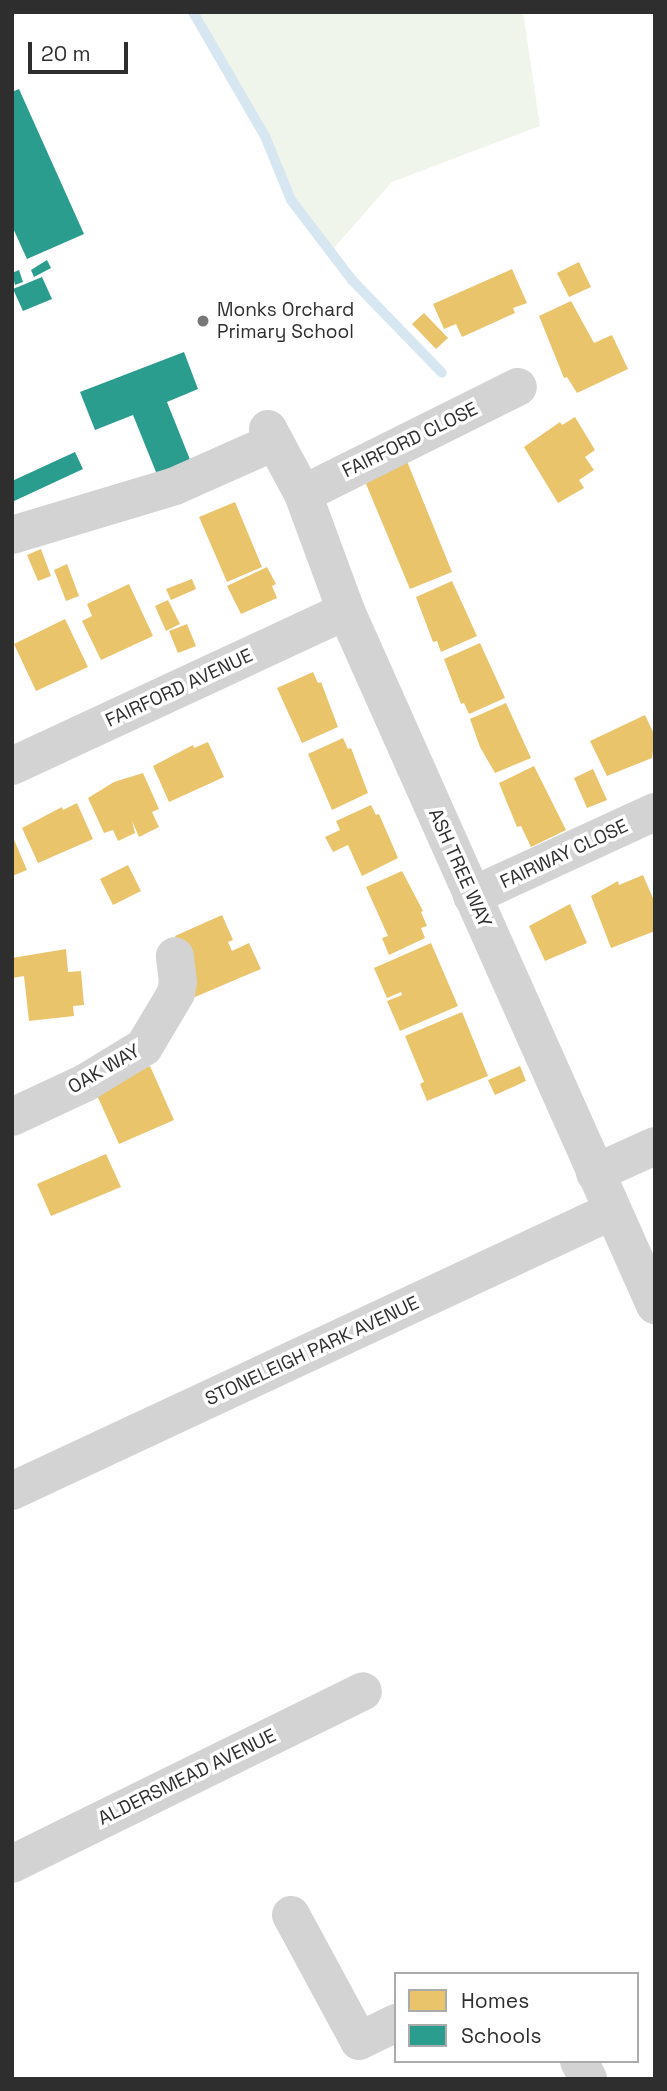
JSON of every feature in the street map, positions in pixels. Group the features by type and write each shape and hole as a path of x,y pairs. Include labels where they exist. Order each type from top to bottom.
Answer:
{"street":[{"name":"FAIRFORD CLOSE","path":"303,494 518,387"},
{"name":"ASH TREE WAY","path":"12,535 175,485 271,435 303,494 346,611 655,1306"},
{"name":"FAIRFORD AVENUE","path":"12,766 346,611"},
{"name":"FAIRWAY CLOSE","path":"472,896 655,812"},
{"name":"OAK WAY","path":"12,1117 85,1083 144,1047 176,993 178,982 175,956"},
{"path":"596,1173 655,1146"},
{"name":"STONELEIGH PARK AVENUE","path":"12,1491 612,1211"},
{"name":"ALDERSMEAD AVENUE","path":"12,1864 362,1691"},
{"path":"291,1915 359,2041 394,2025"},
{"path":"580,2063 588,2079"}],"shaded area":[{"path":"191,12 523,12 540,126 392,182 327,256"}],"building: Homes":[{"path":"579,262 591,287 569,297 557,273"},
{"path":"512,269 527,303 513,308 515,313 462,337 456,324 444,329 433,304"},
{"path":"571,301 594,343 612,335 628,369 577,393 567,377 564,378 539,316"},
{"path":"424,313 448,338 436,349 412,324"},
{"path":"575,417 595,450 585,457 594,470 579,480 584,488 558,503 524,447 560,422 562,425"},
{"path":"404,454 452,572 410,589 361,472"},
{"path":"235,502 262,567 227,582 199,517"},
{"path":"41,549 51,576 38,581 27,555"},
{"path":"67,564 79,596 66,601 54,570"},
{"path":"267,567 276,584 272,586 277,598 241,614 227,586"},
{"path":"192,579 196,589 171,600 166,589"},
{"path":"452,581 477,636 441,652 437,641 433,642 416,597"},
{"path":"129,584 153,636 101,660 82,621 92,616 87,604"},
{"path":"168,600 180,624 166,631 155,606"},
{"path":"65,619 88,667 36,691 14,644"},
{"path":"187,624 196,646 178,653 169,631"},
{"path":"480,643 505,698 469,714 464,703 461,704 444,659"},
{"path":"313,672 318,683 321,682 338,727 302,743 277,688"},
{"path":"506,703 531,758 495,773 480,747 470,719"},
{"path":"645,715 655,736 652,758 607,776 590,741"},
{"path":"343,738 348,749 351,748 368,793 332,810 308,754"},
{"path":"208,742 224,777 169,802 153,766 193,745 194,748"},
{"path":"534,766 566,830 531,847 521,826 517,827 499,783"},
{"path":"593,769 607,800 587,808 574,778"},
{"path":"143,773 159,809 152,812 159,827 139,837 132,821 135,833 118,841 113,830 104,833 88,798 114,782"},
{"path":"77,803 93,839 38,863 22,828 62,807 63,810"},
{"path":"371,805 376,815 379,814 398,858 362,876 348,845 333,852 325,837 340,830 336,821"},
{"path":"12,835 27,870 12,876"},
{"path":"128,865 141,891 113,905 100,879"},
{"path":"402,871 423,911 421,912 427,926 421,928 425,938 389,955 382,938 388,936 366,887"},
{"path":"643,875 655,903 655,931 611,948 591,896 618,881 619,885"},
{"path":"570,904 587,943 545,961 529,926"},
{"path":"222,915 233,940 228,942 232,951 249,943 261,969 195,997 182,968 188,966 175,936"},
{"path":"431,943 458,1006 400,1031 387,1001 402,995 401,992 387,998 374,968"},
{"path":"66,949 68,972 81,971 84,1005 73,1006 74,1016 29,1021 24,976 12,978 12,958"},
{"path":"462,1012 488,1076 427,1101 420,1084 424,1082 405,1036"},
{"path":"150,1066 174,1120 119,1144 95,1091"},
{"path":"520,1066 526,1081 495,1095 488,1080"},
{"path":"106,1154 121,1187 51,1216 37,1184"}],"building: Schools":[{"path":"19,89 84,234 27,259 12,226 12,92"},
{"path":"47,260 51,268 34,277 31,270"},
{"path":"19,270 23,282 15,285 12,273"},
{"path":"42,277 52,299 23,311 13,289"},
{"path":"184,352 198,389 167,402 195,472 156,472 133,415 95,430 80,392"},
{"path":"75,452 83,469 12,502 12,481"}],"waterway":[{"path":"193,12 265,136 291,200 352,280 442,373"}],"place":[{"name":"Monks Orchard Primary School","path":"203,321"}]}
